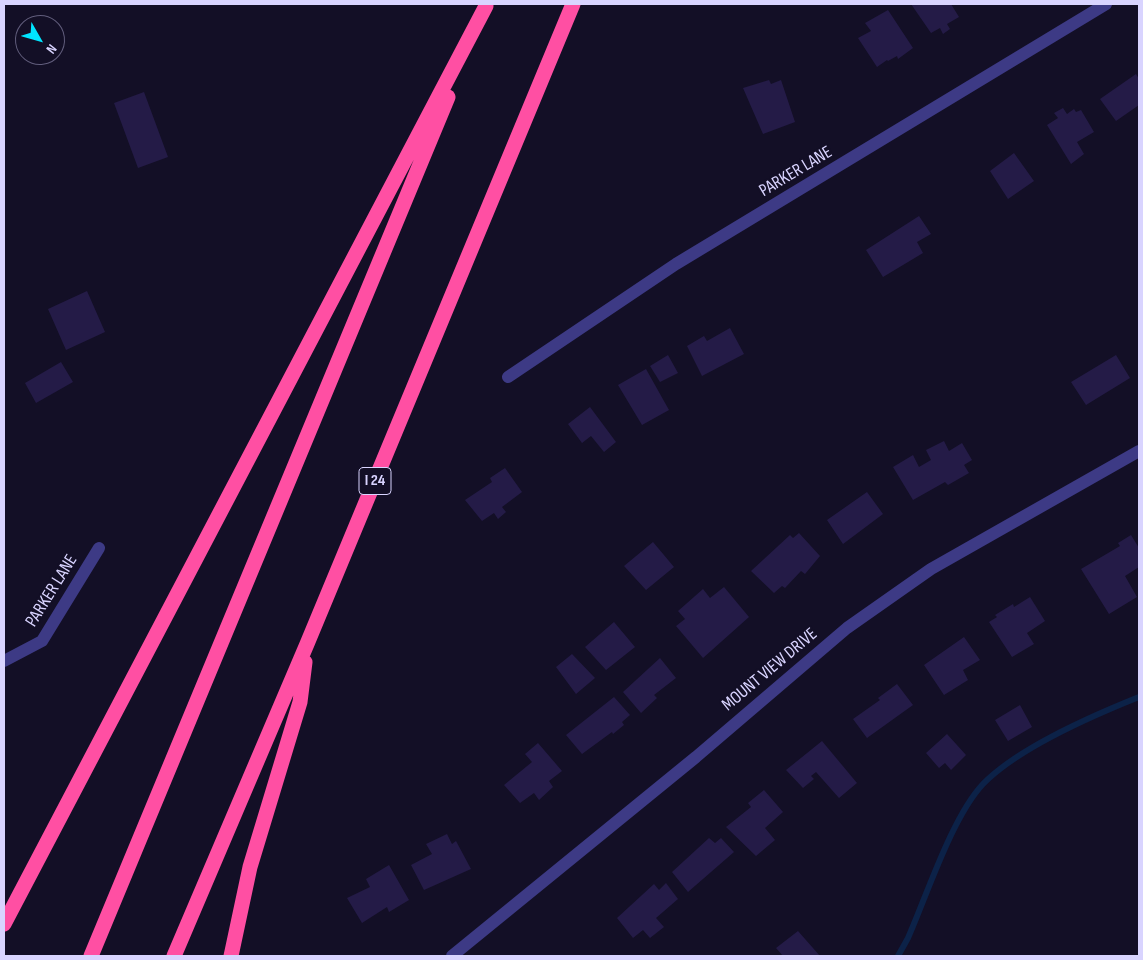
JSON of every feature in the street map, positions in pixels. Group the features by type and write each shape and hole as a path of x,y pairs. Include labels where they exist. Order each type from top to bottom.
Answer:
{"highway":[{"name":"I 24","path":"174,956 307,644 572,4"},
{"path":"4,924 486,5"},
{"path":"91,956 486,5"},
{"path":"231,956 250,867 300,702 307,644"}],"street":[{"name":"PARKER LANE","path":"508,377 676,264 1106,4"},
{"name":"MOUNT VIEW DRIVE","path":"452,956 696,757 847,628 931,569 1139,451"},
{"name":"PARKER LANE","path":"4,661 42,641 99,548"}],"building":[{"path":"911,4 951,4 959,17 947,24 950,29 943,34 940,28 931,33"},
{"path":"888,10 913,48 898,59 897,56 877,67 858,38 871,31 865,23"},
{"path":"1136,74 1139,79 1139,105 1116,121 1100,99"},
{"path":"769,80 771,84 781,80 795,122 763,134 743,88"},
{"path":"144,92 168,157 138,168 114,103"},
{"path":"1063,108 1067,114 1074,109 1076,112 1081,110 1094,132 1077,142 1084,154 1071,164 1047,125 1058,118 1054,113"},
{"path":"1014,153 1034,181 1008,199 990,171"},
{"path":"919,216 931,234 917,242 923,253 883,277 866,250"},
{"path":"87,291 105,332 66,350 48,309"},
{"path":"730,328 744,354 702,376 687,346 704,336 707,341"},
{"path":"668,355 678,373 660,382 650,366"},
{"path":"1116,355 1130,378 1086,405 1071,382"},
{"path":"61,362 73,382 36,403 25,383"},
{"path":"646,369 669,410 642,425 618,385"},
{"path":"590,407 616,442 604,452 591,436 582,443 568,424"},
{"path":"944,441 949,451 962,443 972,460 964,465 969,473 948,485 945,482 913,500 893,467 913,455 919,467 931,460 926,450"},
{"path":"505,468 522,492 502,507 506,512 498,519 494,513 482,521 465,500 492,482 490,478"},
{"path":"867,492 883,514 843,544 827,520"},
{"path":"799,533 820,556 805,574 801,571 785,588 782,586 774,593 751,571 790,535 793,538"},
{"path":"1131,535 1139,548 1139,567 1125,576 1137,597 1109,614 1081,569 1120,546 1118,543"},
{"path":"653,542 674,567 646,590 624,566"},
{"path":"724,587 749,617 703,658 676,626 685,619 678,611 703,589 710,598"},
{"path":"1030,597 1045,621 1027,633 1034,644 1012,657 989,622 997,617 995,615 1013,604 1014,607"},
{"path":"614,622 635,647 606,670 585,647"},
{"path":"964,637 980,660 963,670 968,680 944,695 924,665"},
{"path":"572,654 595,678 576,694 556,667"},
{"path":"660,658 676,678 654,695 657,698 641,713 623,692"},
{"path":"897,684 913,705 867,738 853,719 880,700 878,698"},
{"path":"614,697 630,715 622,722 624,725 613,734 612,732 582,754 566,735"},
{"path":"1020,705 1032,727 1008,741 995,720"},
{"path":"947,734 966,755 951,770 945,763 939,768 926,753"},
{"path":"822,741 857,783 839,798 816,772 811,776 814,779 803,788 786,770"},
{"path":"538,743 562,771 549,781 553,787 539,800 534,793 520,803 504,785 532,762 525,754"},
{"path":"764,790 783,812 765,828 775,840 756,856 726,827 751,807 748,803"},
{"path":"447,834 452,844 456,841 471,869 424,890 411,865 432,854 426,844"},
{"path":"709,838 715,843 721,838 734,852 688,892 672,872"},
{"path":"389,865 409,900 389,912 387,907 362,923 347,898 370,887 366,879"},
{"path":"666,883 678,899 656,918 664,927 650,938 643,930 633,938 617,918 654,884 659,890"},
{"path":"798,931 820,956 783,956 776,948"}],"waterway":[{"path":"898,956 908,938 951,836 972,798 983,784 1015,758 1035,746 1100,713 1139,697"}]}
